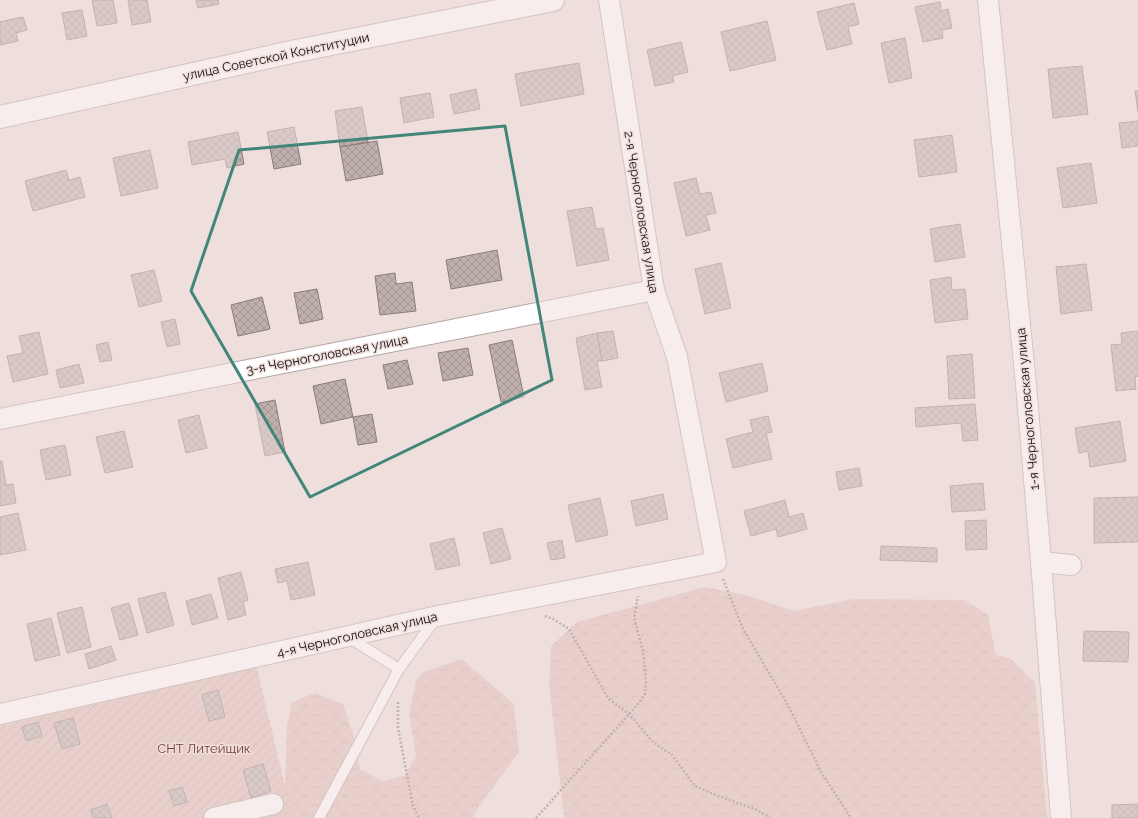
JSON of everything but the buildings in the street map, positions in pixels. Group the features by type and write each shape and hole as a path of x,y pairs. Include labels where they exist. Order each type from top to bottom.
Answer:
{"street":[{"name":"улица Советской Конституции","path":"0,117 296,51 553,0"},
{"name":"2-я Черноголовская улица","path":"609,0 654,290 677,356 716,562"},
{"name":"1-я Черноголовская улица","path":"988,0 1026,385 1061,818"},
{"name":"3-я Черноголовская улица","path":"0,419 654,290"},
{"name":"4-я Черноголовская улица","path":"0,714 438,616 716,562"},
{"path":"1041,562 1071,565"},
{"path":"214,818 273,804"}],"lane":[{"path":"319,818 399,670 438,616"},
{"path":"346,636 399,670"}],"path":[{"path":"716,562 743,629 788,705 821,772 851,818"},
{"path":"536,818 639,703 645,694 646,681 643,651 634,618 637,598 649,574"},
{"path":"511,602 552,619 569,629 608,698 629,714 652,741 672,755 695,786 755,809 770,818"},
{"path":"399,670 398,728 414,806 419,818"}],"highlighted area":[{"path":"505,126 552,380 310,497 191,291 239,150"}],"green space":[{"path":"705,587 746,595 794,611 853,599 965,600 988,615 996,655 1010,658 1035,683 1047,818 564,818 549,684 551,646 577,622"},
{"path":"462,659 514,704 519,752 478,808 473,818 281,818 284,812 287,727 292,702 315,693 343,704 355,741 360,769 382,781 404,776 416,756 409,714 416,681 423,672"},
{"name":"СНТ Литейщик","path":"256,665 293,818 0,818 0,726"}]}
